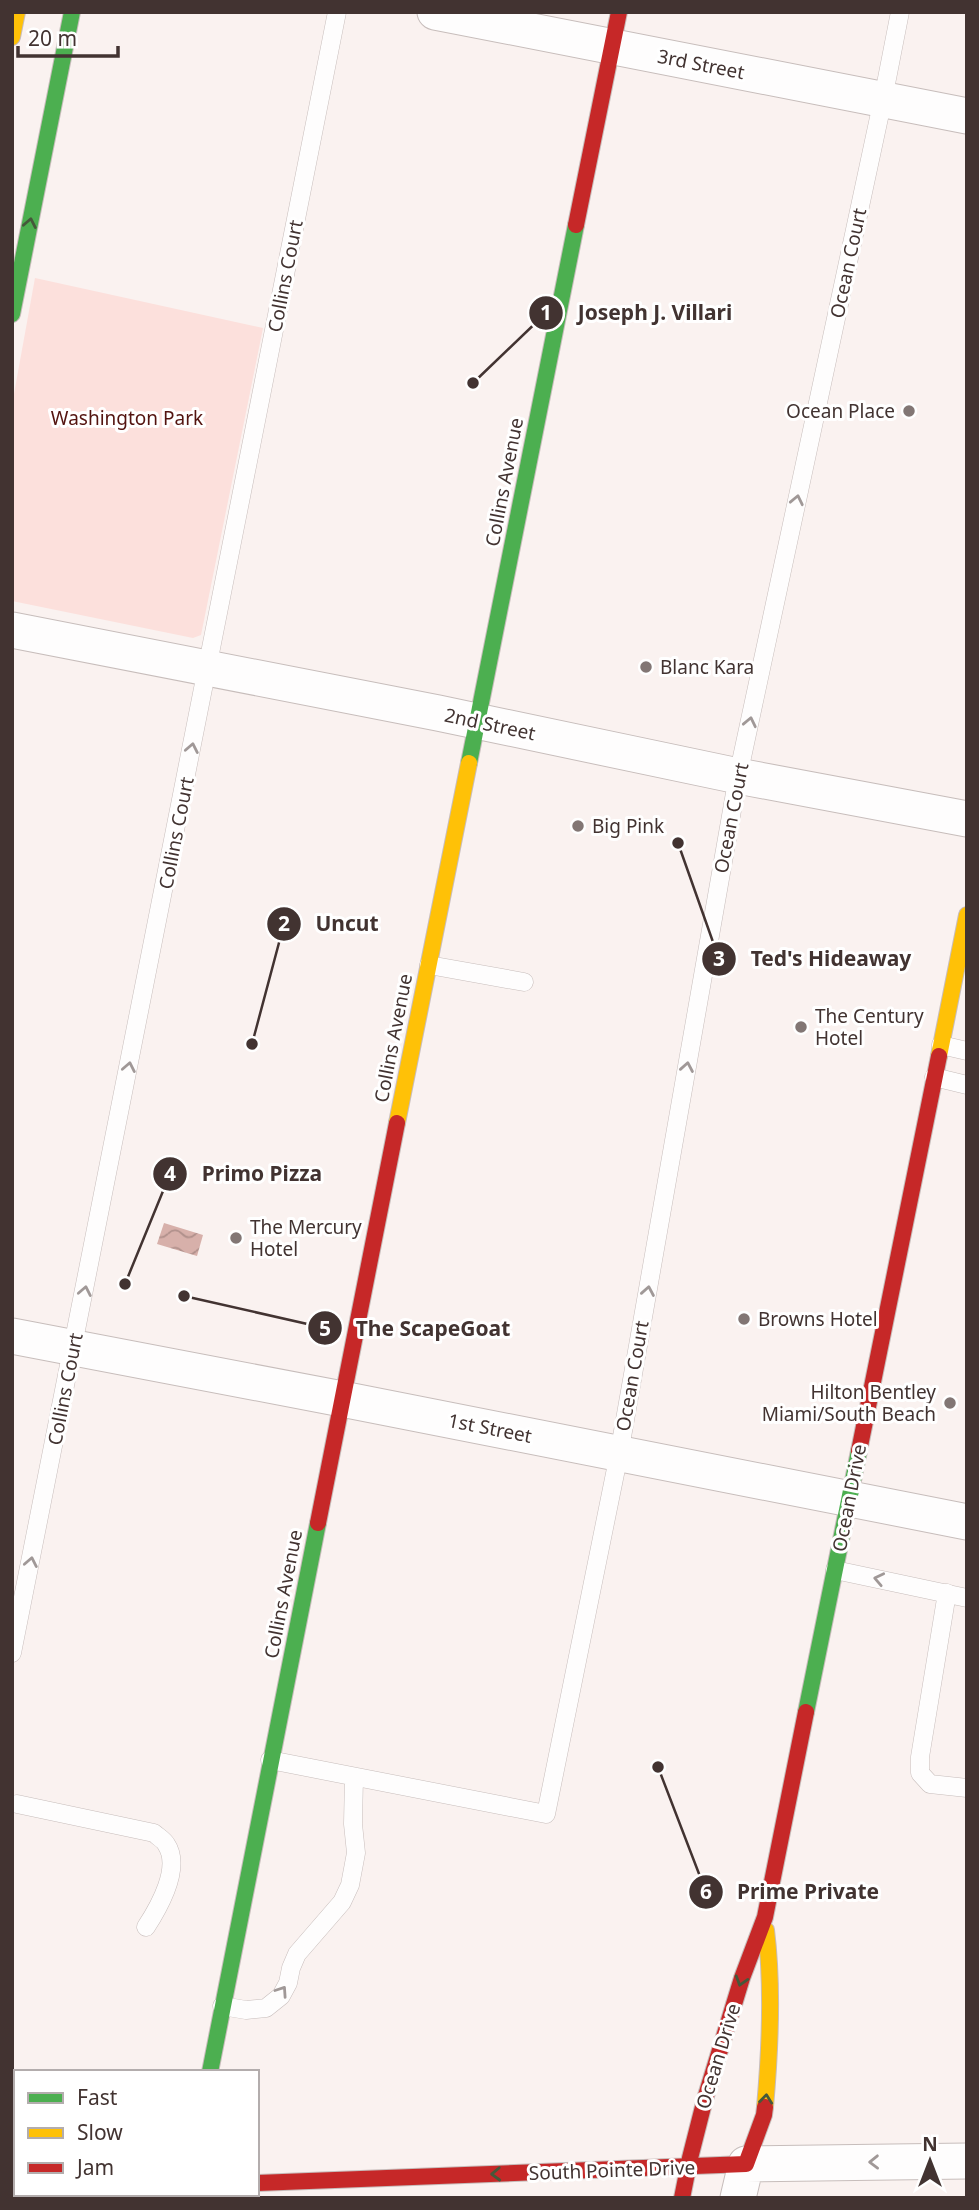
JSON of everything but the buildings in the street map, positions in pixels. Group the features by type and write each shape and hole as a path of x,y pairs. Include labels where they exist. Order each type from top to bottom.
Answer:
{"street":[{"path":"12,37 17,12"},
{"path":"12,314 72,12"},
{"name":"3rd Street","path":"435,12 967,116"},
{"name":"Collins Avenue","path":"210,2070 619,12"},
{"name":"2nd Street","path":"12,630 208,667 738,776 967,819"},
{"name":"Ocean Drive","path":"682,2198 687,2167 711,2078 748,1958 765,1917 934,1077 962,958 967,915"},
{"name":"1st Street","path":"12,1336 967,1522"},
{"name":"Ocean Drive","path":"738,2198 746,2164 764,2115 768,2075 769,1955 765,1917"},
{"name":"South Pointe Drive","path":"259,2183 746,2164 967,2161"}],"lane":[{"name":"Collins Court","path":"12,1653 337,12"},
{"name":"Ocean Court","path":"354,1777 546,1814 619,1454 738,776 900,12"},
{"path":"429,965 524,982"},
{"path":"941,1045 967,1051"},
{"path":"934,1077 967,1084"},
{"path":"835,1570 967,1598"},
{"path":"947,1594 920,1757 920,1773 930,1784 967,1788"},
{"path":"222,2006 246,2011 266,2008 281,1996 297,1954 342,1902 350,1885 356,1853 353,1824 354,1777 270,1760"},
{"path":"17,1804 153,1833 167,1844 172,1865 167,1889 146,1927"}],"green space":[{"name":"Washington Park","path":"35,278 263,328 201,635 193,638 12,601 12,405"}],"water":[{"path":"164,1223 203,1235 197,1256 157,1244"}],"traffic: fast":[{"path":"12,314 72,12"},
{"path":"469,763 576,225"},
{"path":"806,1712 859,1451"},
{"path":"210,2070 318,1523"}],"traffic: slow":[{"path":"12,37 17,12"},
{"path":"397,1123 469,763"},
{"path":"939,1056 967,915"},
{"path":"765,2107 770,2018 766,1930"}],"traffic: jam":[{"path":"576,225 619,12"},
{"path":"859,1451 939,1056"},
{"path":"318,1523 397,1123"},
{"path":"682,2198 705,2099 742,1978 765,1917 806,1712"},
{"path":"259,2183 746,2164 765,2107"}],"place":[{"name":"Joseph J. Villari","path":"473,383"},
{"name":"Ocean Place","path":"909,411"},
{"name":"Blanc Kara","path":"646,667"},
{"name":"Big Pink","path":"578,826"},
{"name":"Ted's Hideaway","path":"678,843"},
{"name":"The Century Hotel","path":"801,1027"},
{"name":"Uncut","path":"252,1044"},
{"name":"The Mercury Hotel","path":"236,1238"},
{"name":"Primo Pizza","path":"125,1284"},
{"name":"The ScapeGoat","path":"184,1296"},
{"name":"Browns Hotel","path":"744,1319"},
{"name":"Hilton Bentley Miami/South Beach","path":"950,1403"},
{"name":"Prime Private","path":"658,1767"}]}
